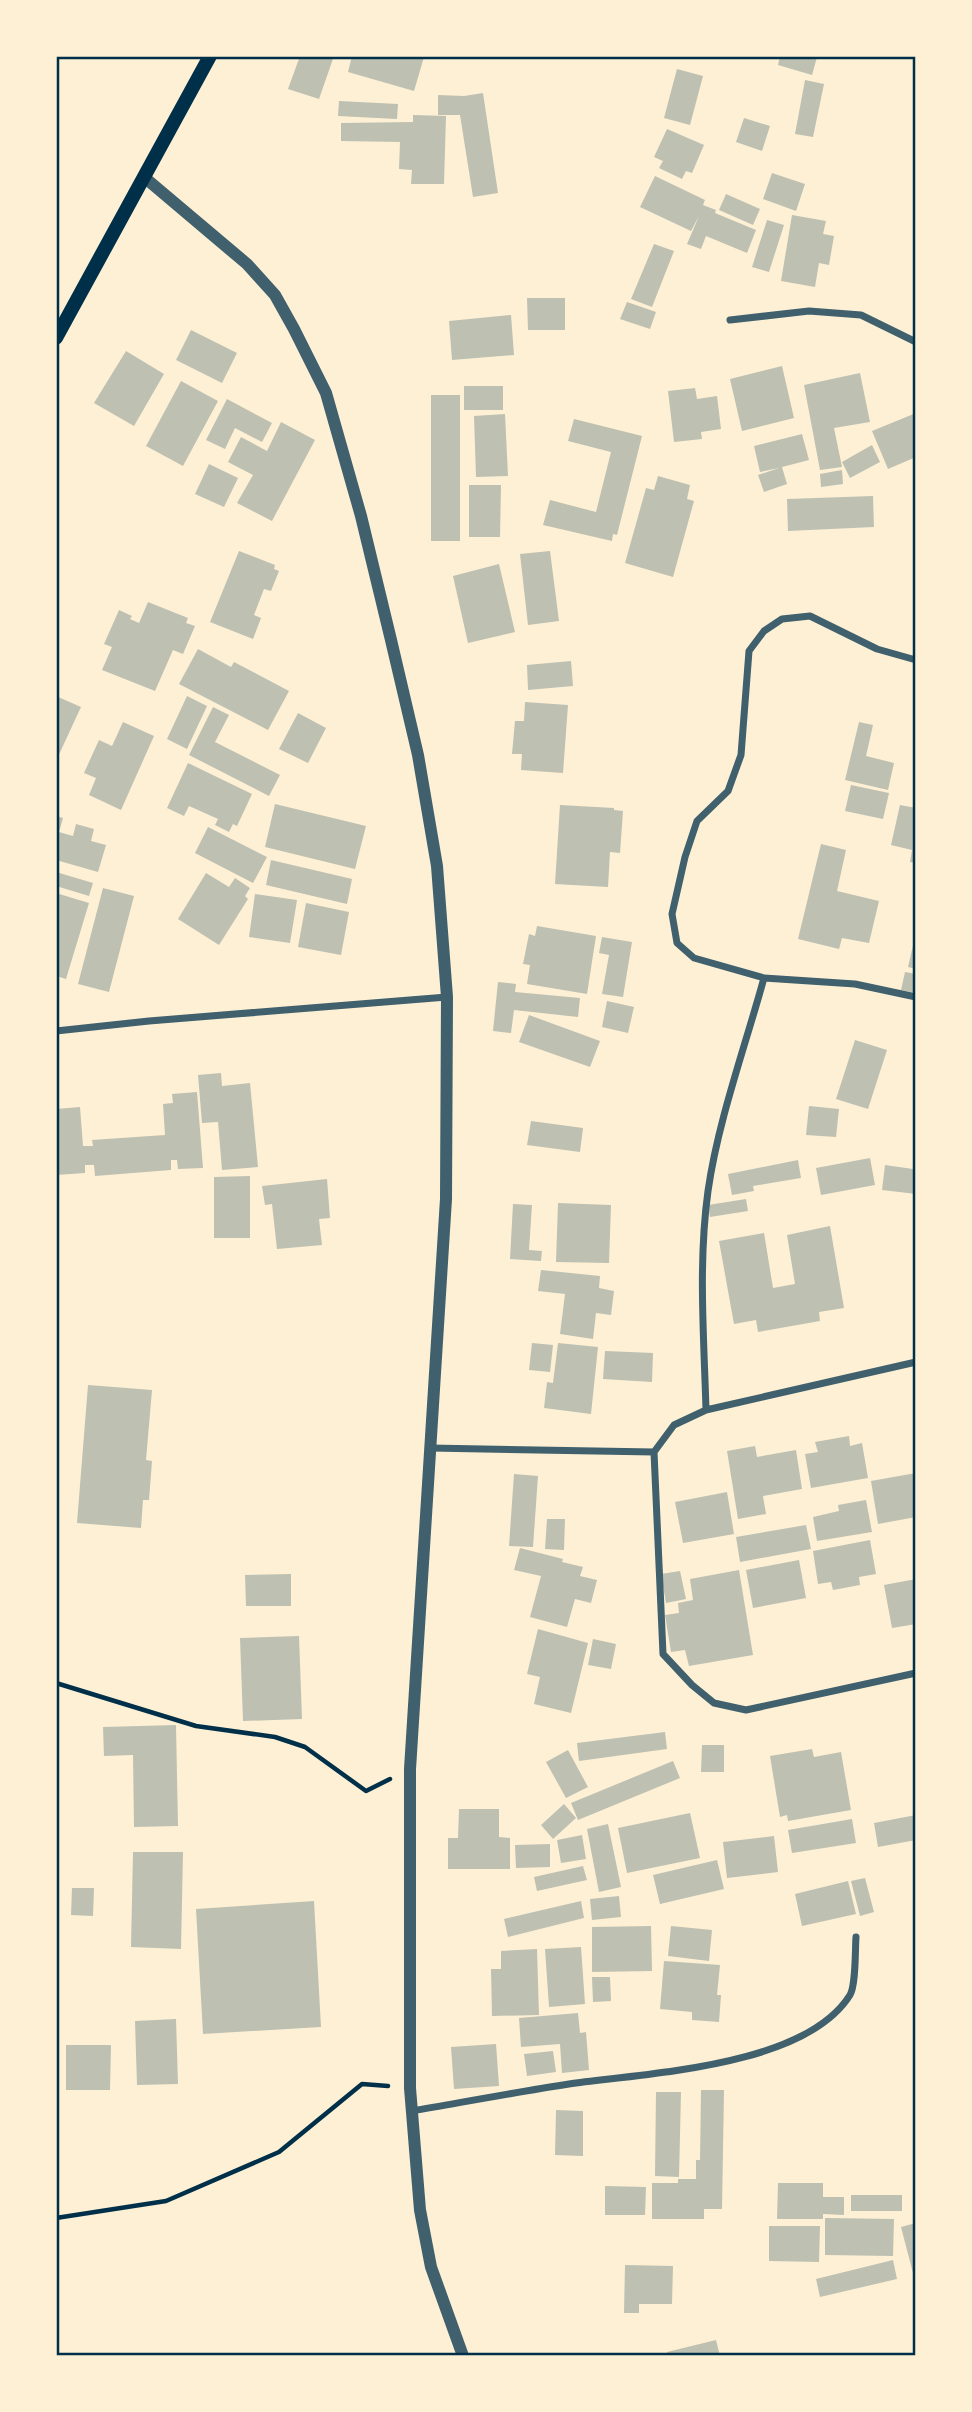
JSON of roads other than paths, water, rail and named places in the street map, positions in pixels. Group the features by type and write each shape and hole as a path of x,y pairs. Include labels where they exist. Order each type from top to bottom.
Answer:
{"main road":[{"path":"56,338 209,56"}],"street":[{"path":"144,177 247,264 275,295 326,393 361,516 418,755 437,866 447,997 446,1199 410,1769 410,2088 420,2210 431,2267 463,2356"},
{"path":"730,320 809,311 861,315 916,342"},
{"path":"916,660 877,649 810,616 782,619 764,631 748,651 741,755 728,790 697,821 685,857 672,914 677,943 694,958 764,978 855,984 916,997"},
{"path":"706,1410 702,1276 707,1193 713,1158 764,978"},
{"path":"56,1031 447,997"},
{"path":"916,1362 706,1410 674,1425 654,1452 663,1654 692,1685 714,1703 746,1710 916,1673"},
{"path":"430,1448 654,1452"},
{"path":"412,2112 567,2085 714,2064 777,2047 806,2034 829,2018 852,1993 856,1937"}]}
